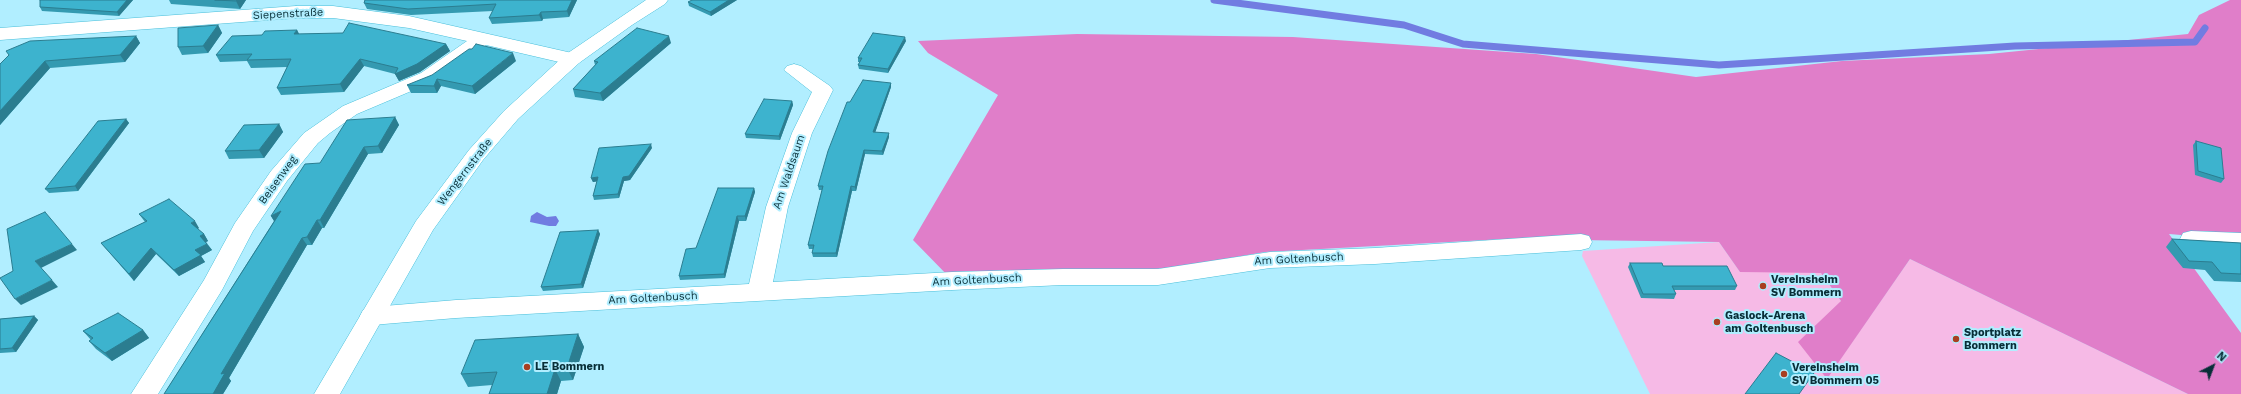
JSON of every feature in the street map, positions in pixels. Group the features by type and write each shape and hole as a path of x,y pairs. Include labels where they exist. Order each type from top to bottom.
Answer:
{"street":[{"name":"Wengernstraße","path":"327,394 424,226 472,160 511,115 572,59 625,21 659,0"},
{"name":"Siepenstraße","path":"3,37 316,12 349,13 394,19 572,59"},
{"name":"Beisenweg","path":"144,394 214,284 243,229 279,176 311,138 350,110 428,77 484,38"},
{"name":"Am Waldsaum","path":"759,293 777,207 802,133 823,90 794,70"},
{"path":"2191,239 2241,241"},
{"name":"Am Goltenbusch","path":"372,316 456,309 1063,276 1158,277 1270,260 1375,256 1581,242"}],"shaded area":[{"path":"2230,0 2241,0 2241,240 2169,234 2241,333 2241,394 2188,394 1910,259 1827,379 1798,342 1841,301 1821,273 1740,272 1719,242 1505,239 1265,252 1173,268 952,280 913,240 998,95 928,53 918,41 1077,34 1293,37 1536,54 1696,77 1842,61 1989,54 2188,34 2199,15"},
{"name":"Gaslock-Arena am Goltenbusch","path":"1719,242 1740,272 1820,272 1841,301 1827,378 1910,259 2188,394 1650,394 1582,256 1583,251"}],"water":[{"path":"537,212 547,217 556,216 559,221 556,226 530,222 531,216"}],"building":[{"path":"40,0 127,0 117,12 40,7"},
{"path":"215,0 237,0 236,1"},
{"path":"365,0 572,0 567,11 541,12 539,15 489,18 496,4 408,9 364,3"},
{"path":"692,0 729,0 710,12 688,2"},
{"path":"349,23 446,44 417,64 395,74 398,68 360,59 340,84 277,88 291,59 247,60 252,54 216,55 232,36 262,35 265,31 297,30 294,34 343,33"},
{"path":"218,25 203,46 178,47 178,28"},
{"path":"637,28 669,36 600,93 573,89 598,62 594,61"},
{"path":"873,33 905,37 888,69 858,65 862,58 858,58"},
{"path":"136,36 120,55 45,61 0,111 0,64 9,55 6,51 30,41"},
{"path":"476,44 513,53 472,86 437,79 434,86 407,85 432,75 469,49 472,49"},
{"path":"863,80 891,83 873,132 889,133 882,151 864,150 855,187 851,186 836,253 812,253 814,245 808,245 823,186 818,186 828,151 847,102 850,102"},
{"path":"764,99 792,101 779,136 745,134"},
{"path":"395,117 378,146 364,147 320,220 317,220 307,237 302,238 221,374 225,373 213,394 164,394 281,211 271,216 305,164 320,163 347,120"},
{"path":"126,119 75,186 45,189 98,121"},
{"path":"279,124 259,150 225,151 244,125"},
{"path":"2196,141 2221,148 2224,179 2198,171"},
{"path":"651,144 629,176 623,177 618,194 593,196 598,177 591,178 599,148"},
{"path":"718,188 754,188 745,216 737,216 724,274 679,276 686,249 696,248"},
{"path":"169,199 195,221 191,223 204,234 200,236 207,244 195,250 201,255 174,270 151,248 129,274 101,243 147,221 139,214"},
{"path":"45,212 72,244 35,261 52,280 15,299 0,278 13,271 7,229"},
{"path":"598,230 581,284 541,287 560,232"},
{"path":"2172,239 2241,243 2241,274 2221,273 2212,262 2189,261"},
{"path":"1630,263 1662,263 1663,266 1727,266 1737,286 1672,286 1676,294 1643,294"},
{"path":"118,313 143,330 105,353 89,341 93,338 83,331"},
{"path":"34,316 12,348 0,349 0,319"},
{"name":"LE Bommern","path":"578,334 567,368 555,369 547,394 489,394 497,372 461,374 475,340"},
{"name":"Vereinsheim SV Bommern 05","path":"1776,353 1814,373 1799,394 1745,394"}],"waterway":[{"path":"1214,0 1404,25 1463,44 1719,65 2015,46 2195,42 2205,28"}],"place":[{"name":"Vereinsheim SV Bommern","path":"1763,286"},
{"name":"Gaslock-Arena am Goltenbusch","path":"1717,322"},
{"name":"Sportplatz Bommern","path":"1956,339"},
{"name":"LE Bommern","path":"527,367"},
{"name":"Vereinsheim SV Bommern 05","path":"1784,374"}]}
